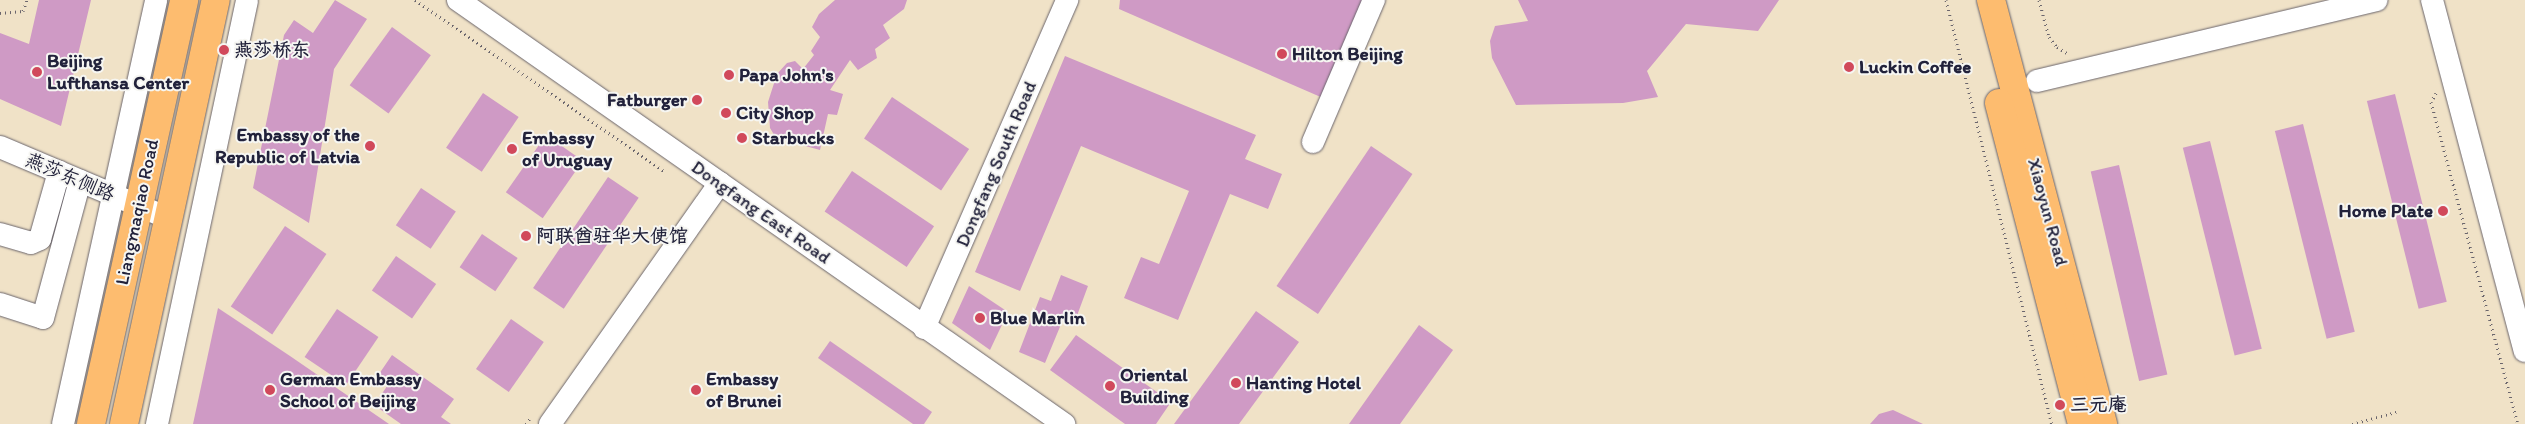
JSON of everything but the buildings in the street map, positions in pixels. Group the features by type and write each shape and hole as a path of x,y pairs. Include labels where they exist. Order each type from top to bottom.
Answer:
{"main road":[{"name":"Liangmaqiao Road","path":"91,424 126,200 184,0"},
{"name":"Liangmaqiao Road","path":"124,424 216,0"},
{"name":"Xiaoyun Road","path":"1973,0 2082,424"},
{"name":"Xiaoyun Road","path":"1991,0 2103,424"}],"street":[{"path":"63,424 126,200 156,0"},
{"path":"158,424 247,0"},
{"name":"Dongfang East Road","path":"458,0 924,328 1064,424"},
{"name":"Dongfang South Road","path":"924,328 1067,0"},
{"path":"1313,142 1374,0"},
{"path":"2037,81 2376,0"},
{"path":"2435,1 2449,68 2525,351"},
{"name":"燕莎东侧路","path":"0,148 168,218"},
{"path":"0,234 31,242 40,239 59,172"},
{"path":"0,304 43,318 80,181"},
{"path":"541,420 720,184"}],"path":[{"path":"0,13 23,11 27,0"},
{"path":"415,0 666,172"},
{"path":"1946,0 2052,424"},
{"path":"2039,0 2049,37 2057,48 2070,54"},
{"path":"2449,68 2431,102 2518,424"},
{"path":"2352,424 2396,412"},
{"path":"526,424 541,420"}],"place":[{"name":"燕莎桥东","path":"224,50"},
{"name":"Hilton Beijing","path":"1282,54"},
{"name":"Luckin Coffee","path":"1849,67"},
{"name":"Beijing Lufthansa Center","path":"37,72"},
{"name":"Papa John's","path":"729,75"},
{"name":"Fatburger","path":"697,100"},
{"name":"City Shop","path":"726,113"},
{"name":"Starbucks","path":"742,138"},
{"name":"Embassy of the Republic of Latvia","path":"370,146"},
{"name":"Embassy of Uruguay","path":"512,149"},
{"name":"Home Plate","path":"2443,211"},
{"name":"阿联酋驻华大使馆","path":"526,236"},
{"name":"Blue Marlin","path":"980,318"},
{"name":"Hanting Hotel","path":"1236,383"},
{"name":"Oriental Building","path":"1110,386"},
{"name":"German Embassy School of Beijing","path":"270,390"},
{"name":"Embassy of Brunei","path":"696,390"},
{"name":"三元庵","path":"2060,405"}]}
